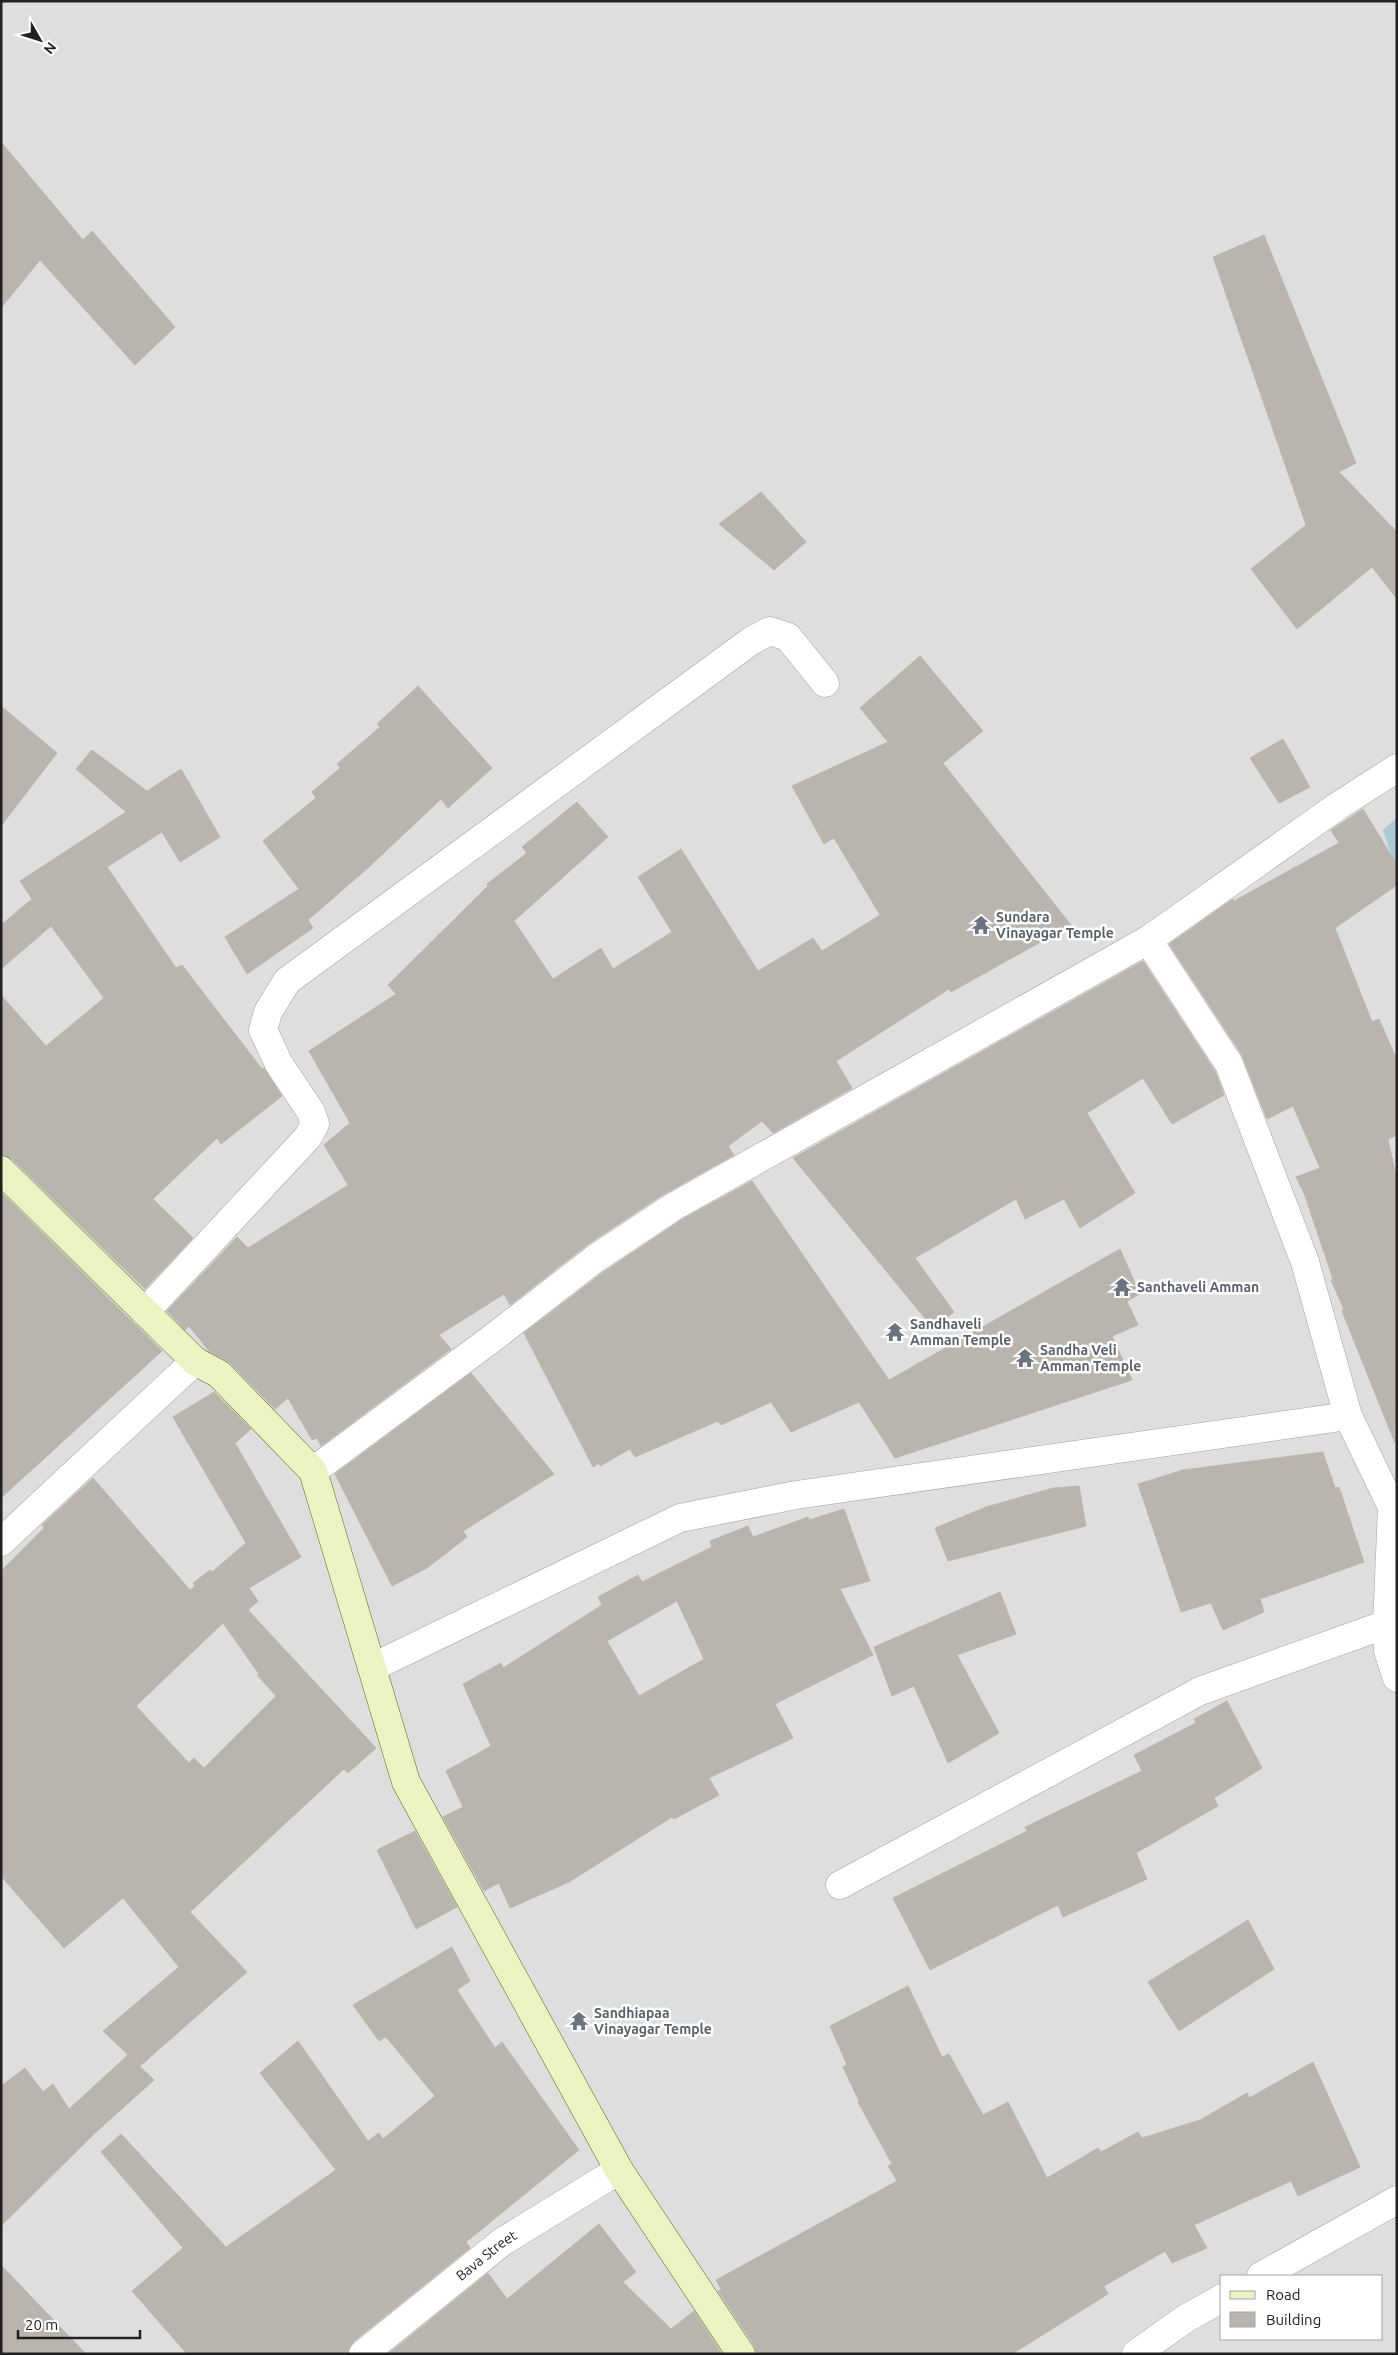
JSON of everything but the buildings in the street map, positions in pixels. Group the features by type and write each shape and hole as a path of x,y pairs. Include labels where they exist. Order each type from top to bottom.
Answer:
{"main road":[{"path":"1,1170 195,1361 219,1374 313,1471 406,1782 619,2170 740,2354"}],"street":[{"path":"145,1312 308,1137 315,1124 311,1112 278,1064 263,1030 268,1012 287,981 751,641 770,631 788,637 825,683"},
{"path":"313,1471 483,1346 596,1258 673,1207 1148,940 1338,806 1397,768"},
{"path":"1148,940 1229,1064 1305,1262 1348,1416 1395,1507 1387,1624 1388,1651 1397,1678"},
{"path":"1,1542 195,1361"},
{"path":"373,1667 680,1518 796,1495 1348,1416"},
{"path":"840,1886 1200,1691 1387,1624"},
{"name":"Bava Street","path":"363,2354 502,2242 619,2170"},
{"path":"1263,2275 1397,2200"},
{"path":"1136,2354 1186,2319 1220,2299"}],"shaded area":[{"path":"1,1 1397,1 1397,2354 1,2354"}],"water":[{"path":"1397,817 1397,874 1383,830"}],"place":[{"name":"Sundara Vinayagar Temple","path":"981,925"},
{"name":"Santhaveli Amman","path":"1122,1287"},
{"name":"Sandhaveli Amman Temple","path":"895,1332"},
{"name":"Sandha Veli Amman Temple","path":"1025,1358"},
{"name":"Sandhiapaa Vinayagar Temple","path":"579,2021"}]}
